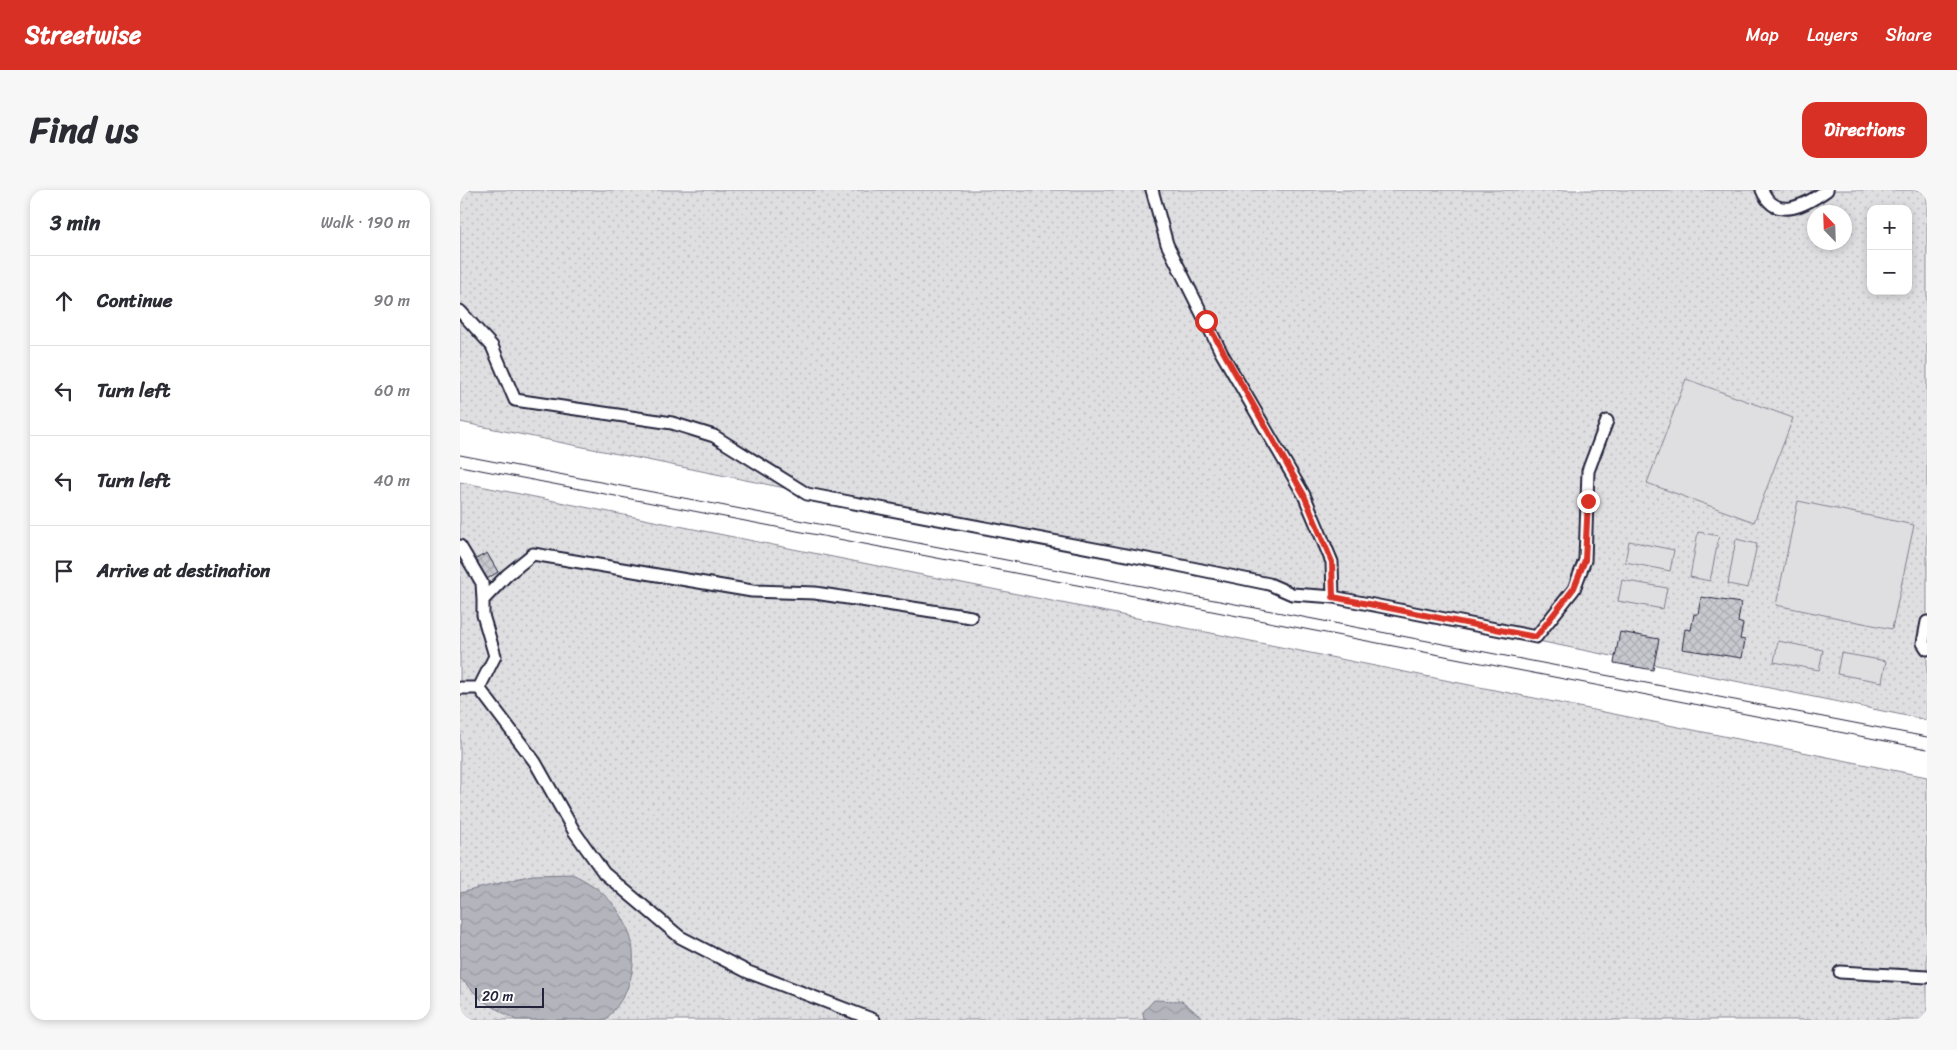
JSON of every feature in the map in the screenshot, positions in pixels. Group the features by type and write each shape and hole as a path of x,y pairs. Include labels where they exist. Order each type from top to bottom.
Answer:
{"lane":[{"path":"1152,190 1167,244 1221,352 1304,495 1332,562 1333,597 1335,598"},
{"path":"1762,190 1765,198 1778,206 1792,210 1807,204 1827,190"},
{"path":"460,311 492,346 515,400 672,423 714,436 807,494 1163,562 1269,584 1292,594 1335,598 1536,637 1574,588 1585,560 1588,472 1606,421"},
{"path":"460,546 482,583 483,615 496,656 479,688"},
{"path":"483,600 507,575 533,554 752,591 815,593 971,618"},
{"path":"1927,622 1923,643 1927,649"},
{"path":"460,688 479,688"},
{"path":"479,688 535,762 574,831 604,873 680,938 748,972 874,1020"},
{"path":"1840,972 1927,978"}],"shaded area":[{"path":"460,190 1927,190 1927,720 460,422"},
{"path":"1686,379 1793,418 1754,522 1647,483"},
{"path":"460,482 1927,777 1927,1020 460,1020"},
{"path":"1798,501 1914,525 1892,629 1776,605"},
{"path":"1698,532 1719,536 1710,581 1690,577"},
{"path":"1736,539 1757,544 1748,588 1728,584"},
{"path":"1629,541 1674,550 1670,571 1625,562"},
{"path":"1622,580 1667,588 1663,609 1618,601"},
{"path":"1778,641 1823,650 1819,670 1774,662"},
{"path":"1841,653 1886,661 1882,682 1837,674"}],"water":[{"path":"572,874 593,886 610,901 623,919 631,938 633,959 630,980 621,1000 605,1020 516,1020 483,1001 460,978 460,893 532,875"},
{"path":"1154,1000 1182,1001 1205,1020 1144,1020 1143,1012"}],"building":[{"path":"487,553 498,572 487,579 476,559"},
{"path":"1701,597 1741,603 1738,622 1743,624 1740,639 1745,640 1742,658 1682,649 1685,629 1691,630 1694,614 1698,614"},
{"path":"1620,632 1659,639 1653,670 1614,663"}],"tram line":[{"path":"460,455 1927,737"},
{"path":"460,466 1927,749"}],"route":[{"path":"1206,321 1221,352 1304,495 1332,562 1333,597 1536,637 1574,588 1585,560 1588,501"}]}
